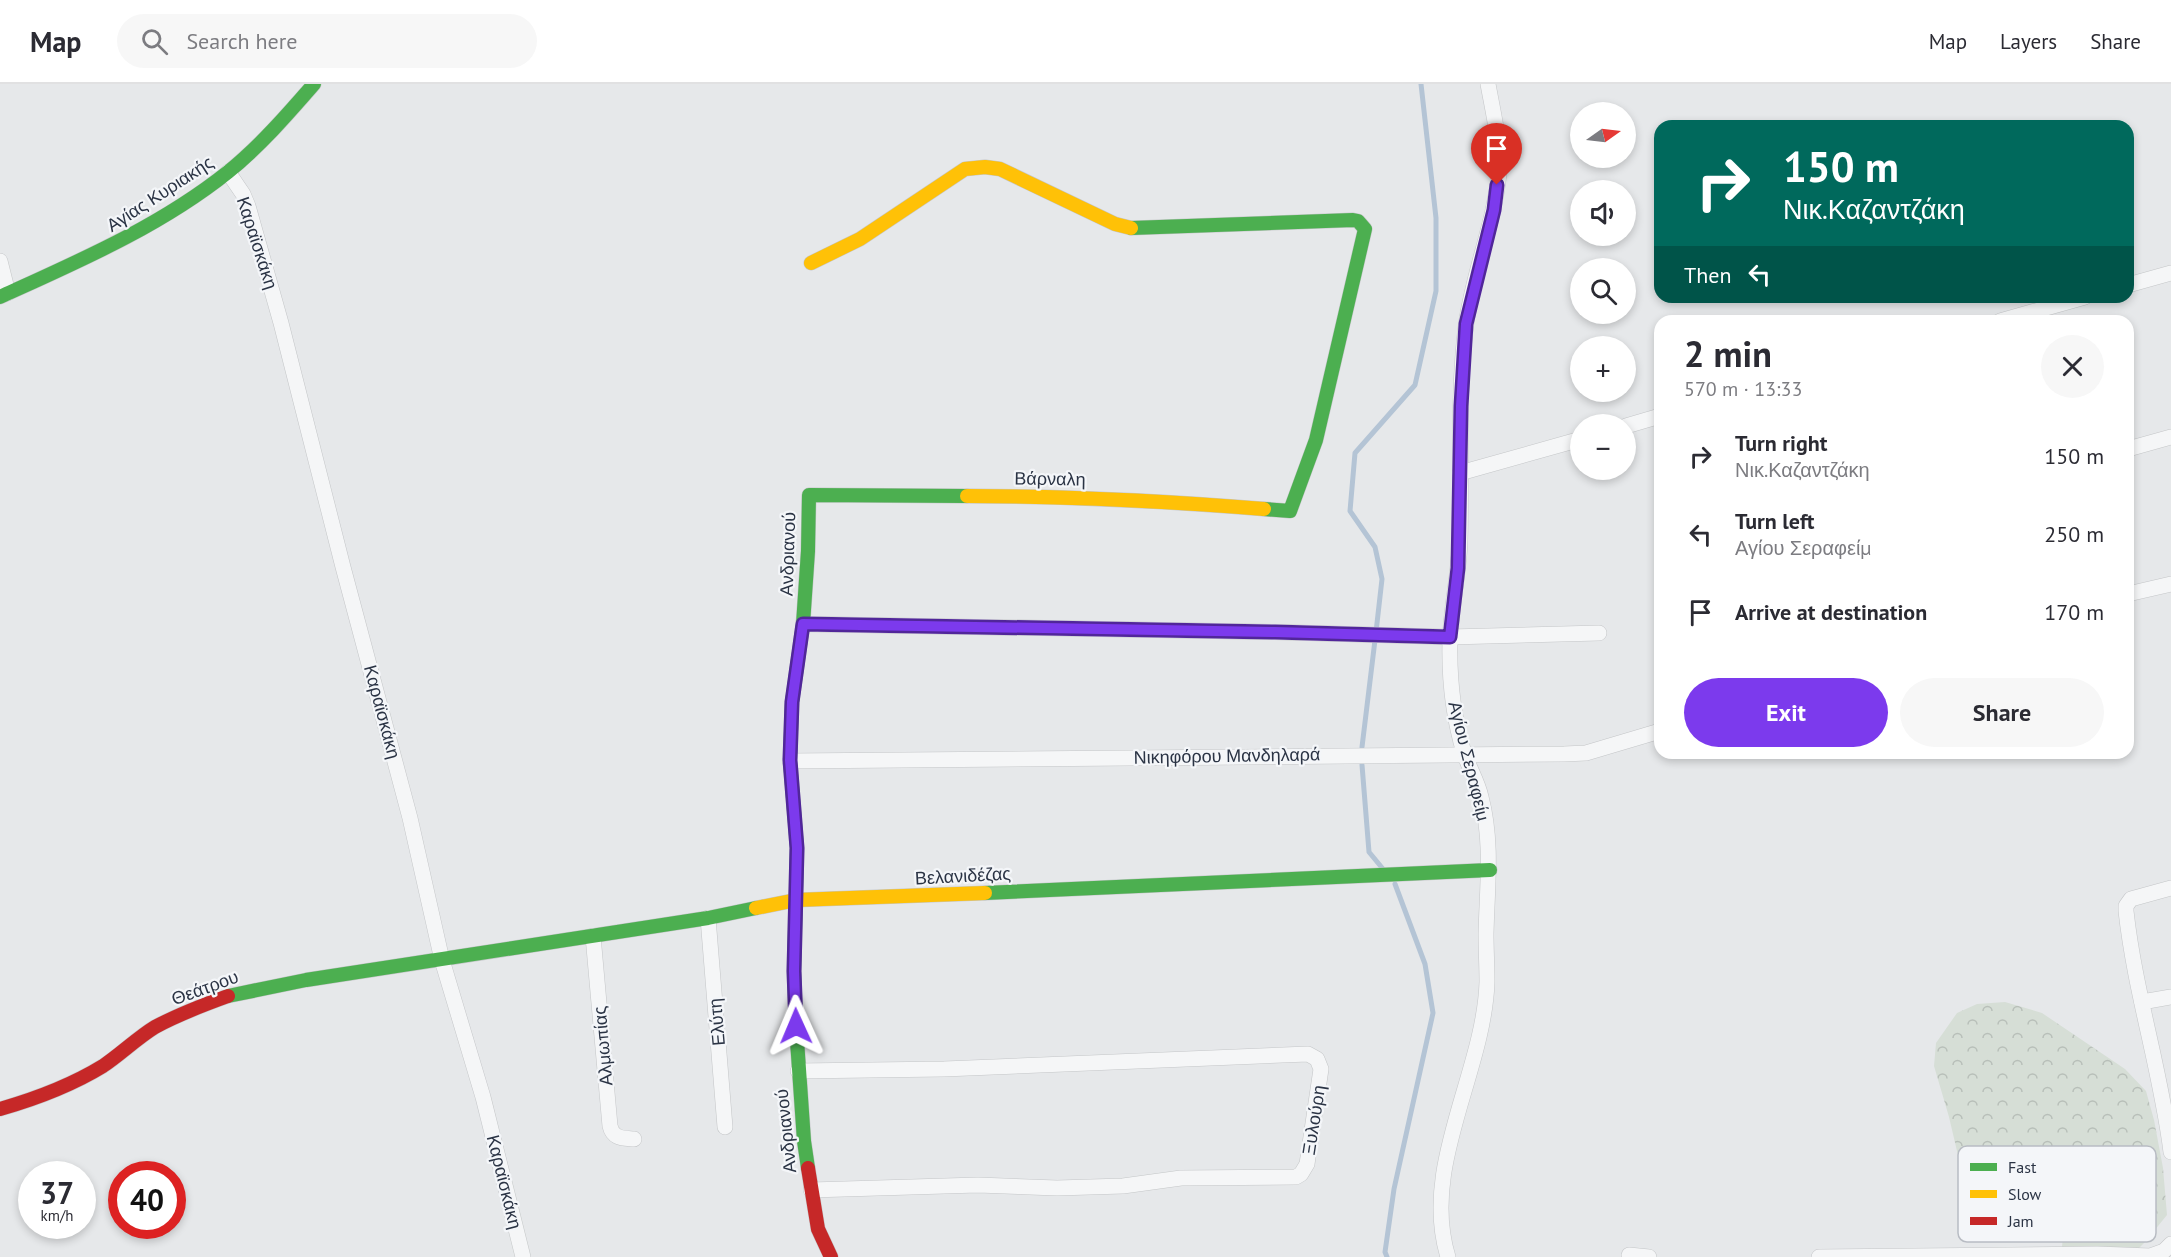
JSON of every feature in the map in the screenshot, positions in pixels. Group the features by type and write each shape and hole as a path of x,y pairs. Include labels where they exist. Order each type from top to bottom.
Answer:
{"street":[{"name":"Αγίας Κυριακής","path":"4,295 130,237 156,222 228,172 274,130 314,84"},
{"name":"Αγίου Σεραφείμ","path":"1448,1257 1443,1243 1441,1197 1445,1167 1478,1041 1487,985 1489,843 1481,797 1465,754 1452,702 1449,671 1450,637 1458,568 1461,406 1466,324 1494,210 1499,170 1496,129 1488,84"},
{"name":"Βάρναλη","path":"809,495 1062,496 1290,511 1316,440 1366,235 1365,229 1358,221 1301,220 1131,228 1115,224 1000,169 985,167 965,169 860,239 811,263"},
{"name":"Καραϊσκάκη","path":"228,172 248,206 281,323 410,818 442,960 483,1097 523,1257"},
{"path":"0,261 4,295"},
{"path":"2134,283 2171,273"},
{"path":"2021,315 2064,303"},
{"path":"1636,423 1654,418"},
{"path":"2134,447 2171,437"},
{"path":"1460,473 1570,442"},
{"name":"Ανδριανού","path":"809,495 803,624 792,702 790,760 797,848 794,971 798,1071 804,1141 818,1229 831,1257"},
{"path":"2134,593 2171,584"},
{"path":"803,624 1450,637 1599,633"},
{"name":"Νικηφόρου Μανδηλαρά","path":"790,760 1586,753 1654,734"},
{"name":"Βελανιδέζας","path":"442,960 708,918 796,900 1490,870"},
{"path":"2171,888 2131,899 2126,906 2126,918 2142,1002 2166,1110 2171,1152"},
{"name":"Ελύτη","path":"708,918 725,1127"},
{"name":"Αλμωπίας","path":"593,936 611,1131 617,1137 634,1139"},
{"name":"Θεάτρου","path":"0,1109 25,1102 80,1078 102,1066 154,1028 187,1011 237,993 306,980 442,960"},
{"path":"2142,1002 2171,997"},
{"name":"Ξυλούρη","path":"798,1071 944,1069 1308,1054 1317,1059 1321,1069 1307,1164 1301,1174 1296,1177 1181,1178 1123,1186 1057,1188 978,1185 811,1190"},
{"path":"1819,1257 2097,1254 2150,1256 2164,1251 2171,1244"},
{"path":"1629,1255 1649,1257"}],"green space":[{"path":"2005,1002 2042,1013 2125,1069 2146,1091 2163,1168 2167,1215 2156,1228 2156,1146 1958,1146 1958,1155 1934,1066 1936,1043 1957,1013 1977,1004"},
{"path":"2062,1242 2145,1242 2130,1257 2061,1257"}],"waterway":[{"path":"1376,632 1382,579 1375,547 1350,511 1355,453 1415,385 1436,291 1436,218 1421,84"},
{"path":"1362,747 1375,640"},
{"path":"1362,765 1369,852 1383,869"},
{"path":"1387,1257 1385,1252 1394,1189 1433,1013 1425,964 1395,884"}],"traffic: fast":[{"path":"0,297 118,242 202,192 251,152 314,84"},
{"path":"1131,228 1353,220 1358,221 1365,229 1316,440 1290,511 1264,509"},
{"path":"808,1168 796,1026 794,971 797,848 790,761 792,702 803,624 809,495 967,496"},
{"path":"985,893 1490,870"},
{"path":"228,996 306,980 708,918 756,908"}],"traffic: slow":[{"path":"811,263 860,239 965,169 985,167 1000,169 1115,224 1131,228"},
{"path":"967,496 1116,500 1264,509"},
{"path":"756,908 796,900 985,893"}],"traffic: jam":[{"path":"0,1109 40,1096 79,1079 103,1066 155,1027 228,996"},
{"path":"808,1168 818,1229 831,1257"}],"route":[{"path":"796,1026 794,971 797,848 790,760 792,702 803,624 1450,637 1460,539 1461,406 1466,324 1494,210 1497,185"}]}
